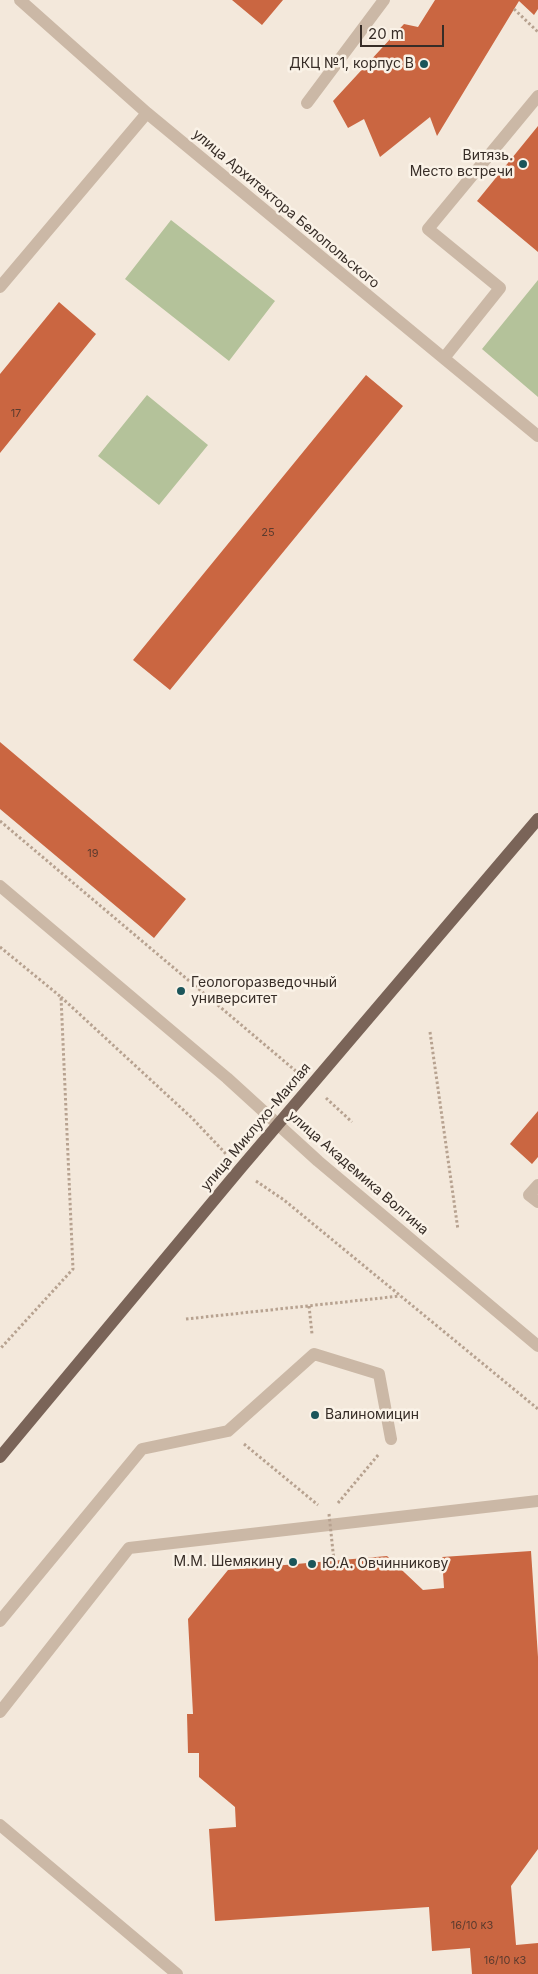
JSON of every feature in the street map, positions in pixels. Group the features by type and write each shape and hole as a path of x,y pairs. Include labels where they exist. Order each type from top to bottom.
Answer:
{"main road":[{"name":"улица Миклухо-Маклая","path":"0,1458 240,1169 538,819"}],"street":[{"name":"улица Архитектора Белопольского","path":"20,0 146,112 538,436"},
{"path":"307,103 384,0"},
{"path":"444,358 500,288 428,230 538,96"},
{"path":"0,287 146,112"},
{"name":"улица Академика Волгина","path":"0,886 227,1078 318,1161 538,1346"},
{"path":"538,1185 529,1195 538,1202"},
{"path":"0,1621 142,1449 228,1431 314,1354 379,1374 391,1439"},
{"path":"0,1712 130,1548 538,1501"},
{"path":"0,1825 177,1974"}],"path":[{"path":"514,9 538,32"},
{"path":"0,821 260,1040"},
{"path":"0,947 61,997 192,1118 240,1169 284,1200 538,1410"},
{"path":"0,1348 73,1269 61,997"},
{"path":"430,1032 458,1230"},
{"path":"186,1319 401,1296"},
{"path":"309,1306 314,1354"},
{"path":"329,1514 391,1439"},
{"path":"256,1454 329,1514 334,1561"}],"green space":[{"path":"171,220 275,301 229,361 125,279"},
{"path":"538,280 538,397 482,349"},
{"path":"147,395 208,445 159,505 98,456"}],"building":[{"path":"232,0 283,0 262,25"},
{"name":"ДКЦ №1, корпус В","path":"435,0 538,0 538,9 534,15 519,1 437,136 430,117 380,157 364,119 348,128 333,101 404,24 418,27"},
{"name":"Витязь. Место встречи","path":"538,126 538,252 477,201"},
{"path":"59,302 96,334 0,453 0,374"},
{"path":"366,375 403,406 170,690 133,660"},
{"path":"0,742 186,899 154,938 0,809"},
{"path":"538,1111 538,1157 532,1164 510,1144"},
{"path":"531,1551 538,1657 538,1849 511,1886 516,1945 538,1943 538,1974 472,1974 470,1948 432,1951 429,1907 215,1921 209,1829 236,1827 235,1807 199,1777 199,1753 188,1753 187,1714 193,1714 188,1619 228,1570 387,1556 423,1590 444,1588 442,1557"}],"place":[{"name":"ДКЦ №1, корпус В","path":"424,64"},
{"name":"Витязь. Место встречи","path":"523,164"},
{"name":"Геологоразведочный университет","path":"181,991"},
{"name":"Валиномицин","path":"315,1415"},
{"name":"М.М. Шемякину","path":"293,1562"},
{"name":"Ю.А. Овчинникову","path":"312,1564"}]}
